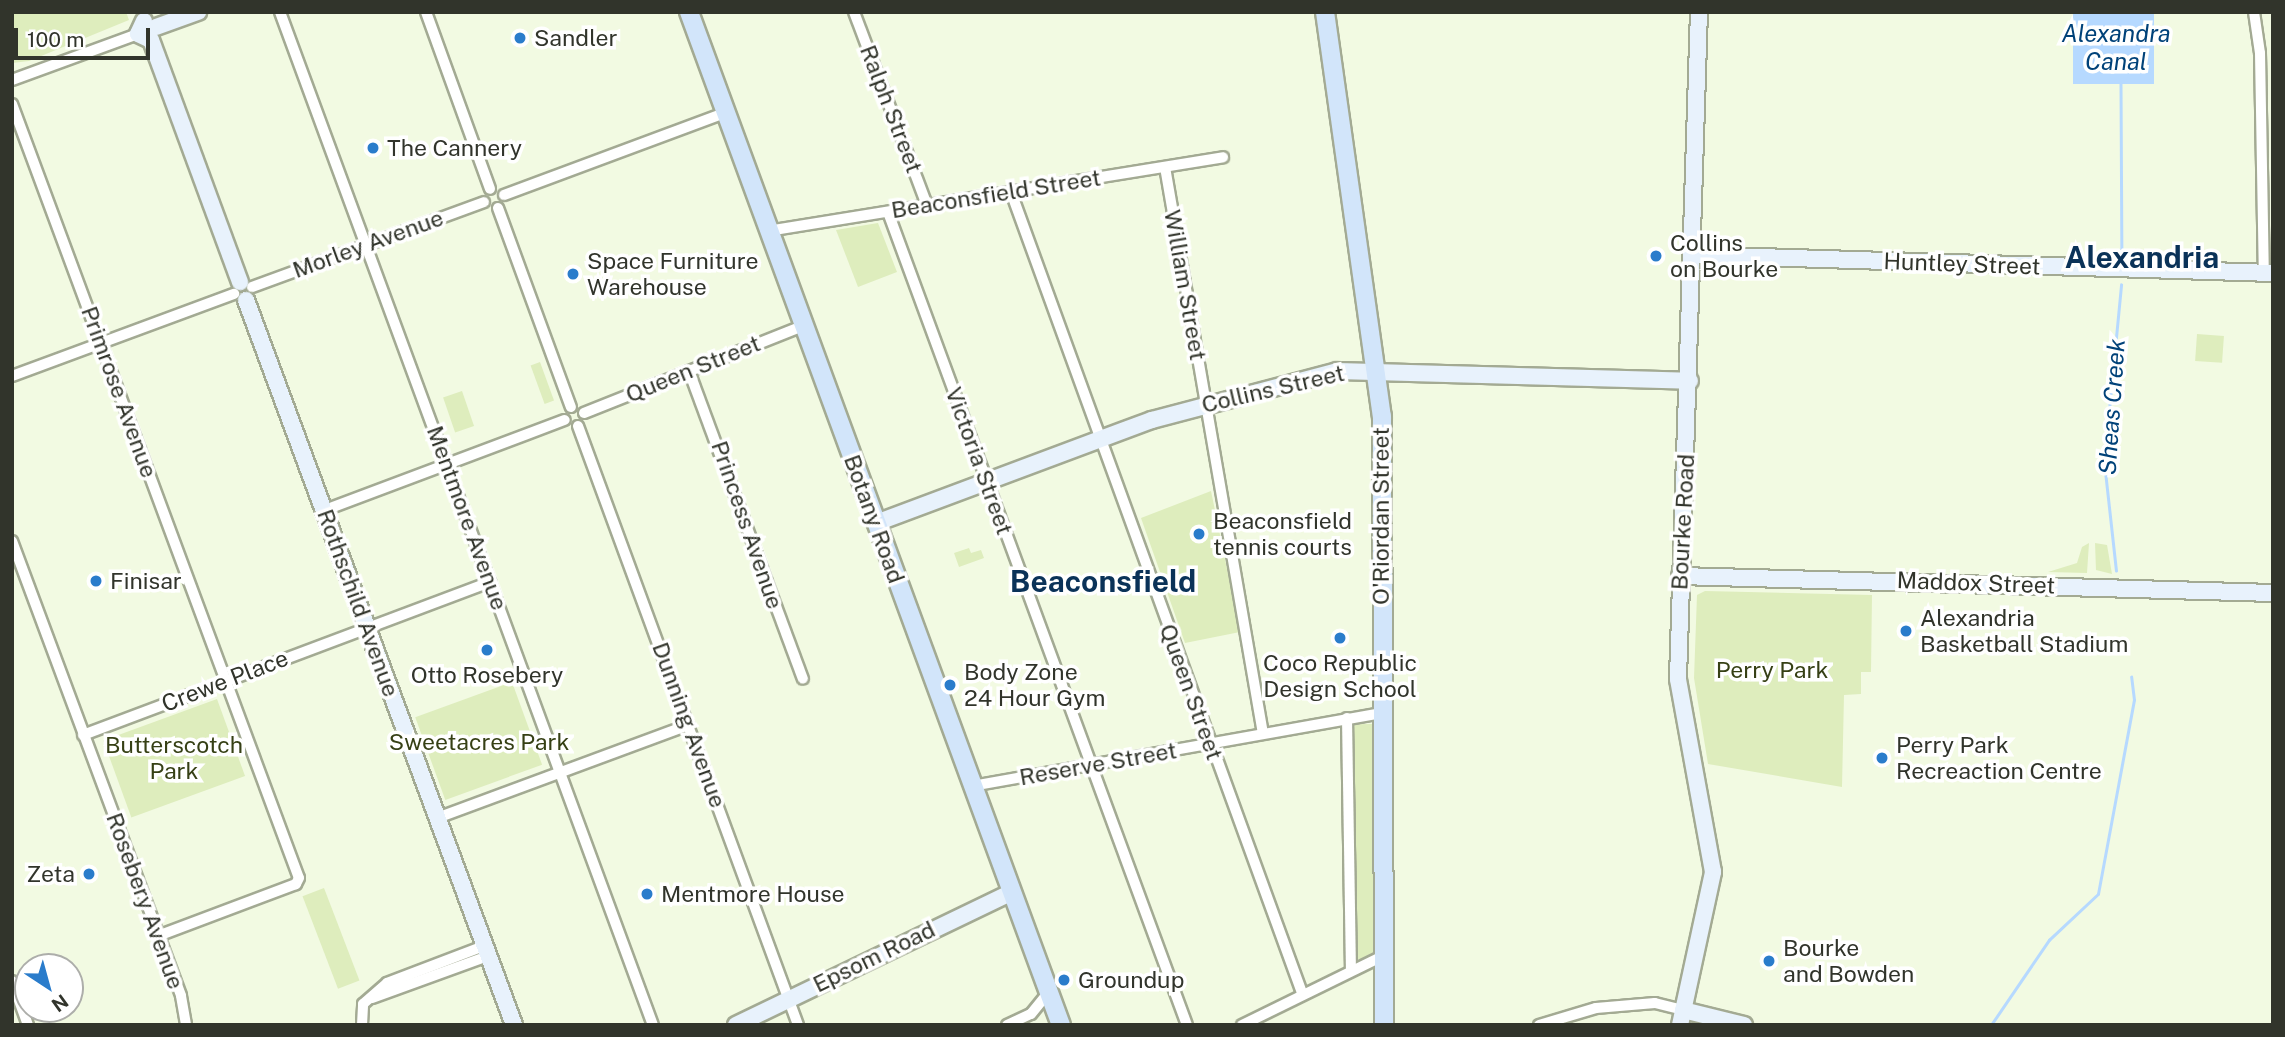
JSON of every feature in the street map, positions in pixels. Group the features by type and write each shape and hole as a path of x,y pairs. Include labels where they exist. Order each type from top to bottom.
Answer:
{"main road":[{"name":"Botany Road","path":"690,12 1061,1025"},
{"name":"O'Riordan Street","path":"1325,12 1382,424 1384,1025"}],"street":[{"path":"12,80 146,27 198,12"},
{"name":"Mentmore Avenue","path":"280,12 653,1025"},
{"path":"426,12 491,188 504,195"},
{"name":"Ralph Street","path":"854,12 927,205"},
{"name":"Bourke Road","path":"1681,1018 1713,872 1678,679 1694,256 1699,12"},
{"path":"2255,12 2260,53 2268,273"},
{"name":"Rothschild Avenue","path":"146,27 514,1025"},
{"name":"Primrose Avenue","path":"12,104 299,878 296,884 158,936"},
{"path":"565,421 571,407 498,208 504,195 725,113"},
{"name":"Beaconsfield Street","path":"768,231 1223,157"},
{"name":"William Street","path":"1165,167 1263,734"},
{"path":"491,188 484,202 498,208"},
{"name":"Queen Street","path":"1011,192 1209,745 1302,993"},
{"name":"Morley Avenue","path":"12,376 484,202"},
{"name":"Victoria Street","path":"888,212 1187,1025"},
{"name":"Huntley Street","path":"1694,256 2268,273"},
{"name":"Queen Street","path":"584,413 803,326"},
{"name":"Collins Street","path":"876,523 1206,404 1337,371 1375,369 1690,381"},
{"name":"Princess Avenue","path":"689,371 803,680"},
{"path":"325,510 565,421 578,426 584,413 571,407"},
{"name":"Dunning Avenue","path":"578,426 798,1025"},
{"name":"Rosebery Avenue","path":"12,541 16,561 158,936 186,1025"},
{"name":"Maddox Street","path":"1680,576 2273,593"},
{"name":"Crewe Place","path":"83,735 490,582"},
{"name":"Reserve Street","path":"972,786 1383,713"},
{"path":"1347,718 1350,970"},
{"path":"437,818 688,725"},
{"name":"Epsom Road","path":"736,1025 1012,892"},
{"path":"362,1025 359,1013 365,1001 387,983 424,968 486,951"},
{"path":"365,1001 444,973 486,951"},
{"path":"1242,1025 1302,993 1383,956"},
{"path":"424,968 444,973"},
{"path":"12,981 28,1025"},
{"path":"1007,1025 1031,1013 1049,992"},
{"path":"1539,1025 1596,1008 1655,1003 1681,1018 1744,1025"}],"green space":[{"path":"12,12 126,12 129,20 29,61 12,63"},
{"path":"878,223 897,272 858,287 836,230"},
{"path":"2197,334 2224,336 2222,363 2195,361"},
{"path":"540,362 554,401 545,404 531,365"},
{"path":"462,391 474,426 455,432 443,398"},
{"path":"1211,491 1240,632 1185,643 1141,518"},
{"path":"2089,543 2087,573 2048,572 2077,563 2082,547"},
{"path":"2095,543 2107,545 2112,574 2096,570"},
{"path":"969,548 971,553 981,550 984,558 959,567 954,553"},
{"name":"Perry Park","path":"1705,591 1872,595 1871,672 1861,672 1861,694 1844,695 1842,787 1708,764 1694,678 1697,595"},
{"name":"Sweetacres Park","path":"512,682 542,765 445,800 415,717"},
{"name":"Butterscotch Park","path":"217,699 245,776 131,817 103,740"},
{"path":"1351,724 1372,724 1376,959 1355,959"},
{"path":"324,888 359,980 338,989 303,896"}],"water":[{"name":"Alexandra Canal","path":"2073,12 2154,12 2154,84 2073,84"}],"waterway":[{"name":"Sheas Creek","path":"2121,84 2122,252"},
{"name":"Sheas Creek","path":"2116,571 2104,462 2121,285"},
{"name":"Sheas Creek","path":"1991,1025 2049,940 2098,894 2134,700 2131,677"}],"place":[{"name":"Sandler","path":"520,38"},
{"name":"The Cannery","path":"373,148"},
{"name":"Collins on Bourke","path":"1656,256"},
{"name":"Space Furniture Warehouse","path":"573,274"},
{"name":"Beaconsfield tennis courts","path":"1199,534"},
{"name":"Finisar","path":"96,581"},
{"name":"Alexandria Basketball Stadium","path":"1906,631"},
{"name":"Coco Republic Design School","path":"1340,638"},
{"name":"Otto Rosebery","path":"487,650"},
{"name":"Body Zone 24 Hour Gym","path":"950,685"},
{"name":"Perry Park Recreaction Centre","path":"1882,758"},
{"name":"Zeta","path":"89,874"},
{"name":"Mentmore House","path":"647,894"},
{"name":"Bourke and Bowden","path":"1769,961"},
{"name":"Groundup","path":"1064,980"}],"district":[{"name":"Alexandria","path":"2142,257"},
{"name":"Beaconsfield","path":"1103,581"}]}
